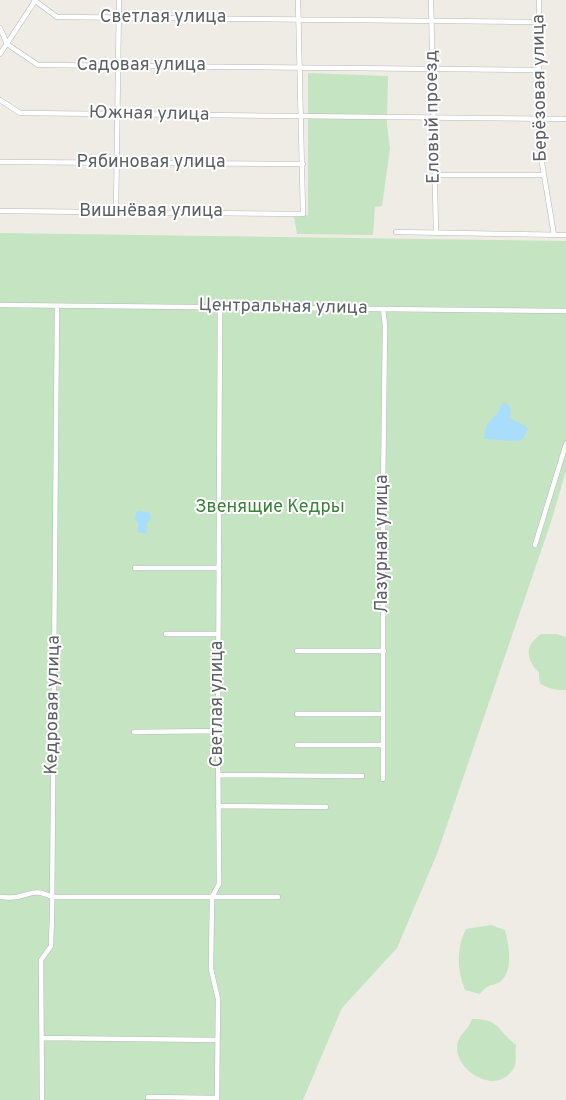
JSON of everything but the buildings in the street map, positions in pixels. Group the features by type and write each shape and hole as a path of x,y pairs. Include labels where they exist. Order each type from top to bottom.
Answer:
{"street":[{"path":"0,54 34,0"},
{"name":"Светлая улица","path":"34,0 57,17 539,22"},
{"path":"116,212 119,0"},
{"path":"298,0 303,164"},
{"name":"Еловый проезд","path":"431,0 436,233"},
{"name":"Берёзовая улица","path":"539,0 539,145 554,235"},
{"path":"0,28 7,44"},
{"name":"Садовая улица","path":"7,44 38,65 539,70"},
{"name":"Южная улица","path":"0,100 20,113 565,119"},
{"name":"Рябиновая улица","path":"0,162 303,164"},
{"name":"Вишнёвая улица","path":"0,211 303,214 303,164"},
{"path":"435,175 543,175"},
{"path":"396,232 566,234"},
{"name":"Центральная улица","path":"0,305 566,311"},
{"name":"Кедровая улица","path":"42,1100 41,960 51,946 52,897 57,306"},
{"name":"Светлая улица","path":"217,1099 218,999 212,969 212,897 218,884 220,306"},
{"name":"Лазурная улица","path":"383,309 385,325 383,779"},
{"path":"535,545 566,444"},
{"path":"135,568 219,568"},
{"path":"166,634 218,634"},
{"path":"297,651 384,651"},
{"path":"297,714 383,714"},
{"path":"134,732 218,731"},
{"path":"297,745 384,745"},
{"path":"218,775 362,776"},
{"path":"218,806 326,807"},
{"path":"0,897 16,897 38,892 43,892 52,897 278,897"},
{"path":"43,1038 217,1040"},
{"path":"148,1096 217,1099"}],"green space":[{"path":"308,73 388,76 387,124 390,149 382,206 375,207 373,235 297,234 294,217 308,215"},
{"name":"Звенящие Кедры","path":"0,233 566,241 566,471 551,522 437,854 397,948 342,1008 303,1100 0,1100"},
{"path":"541,634 556,634 566,637 566,690 550,688 540,683 539,672 532,664 529,649 532,642"},
{"path":"491,925 505,930 509,950 507,971 500,982 484,989 480,994 465,990 459,967 459,951 463,936 466,929"},
{"path":"472,1019 481,1019 493,1023 516,1045 514,1068 502,1079 484,1080 476,1076 462,1063 458,1055 458,1042"}],"water":[{"path":"502,403 506,403 510,408 510,418 528,428 523,439 510,441 484,439 486,426 499,411"},
{"path":"138,511 149,512 151,518 147,523 146,534 137,532 138,523 135,519"}]}
